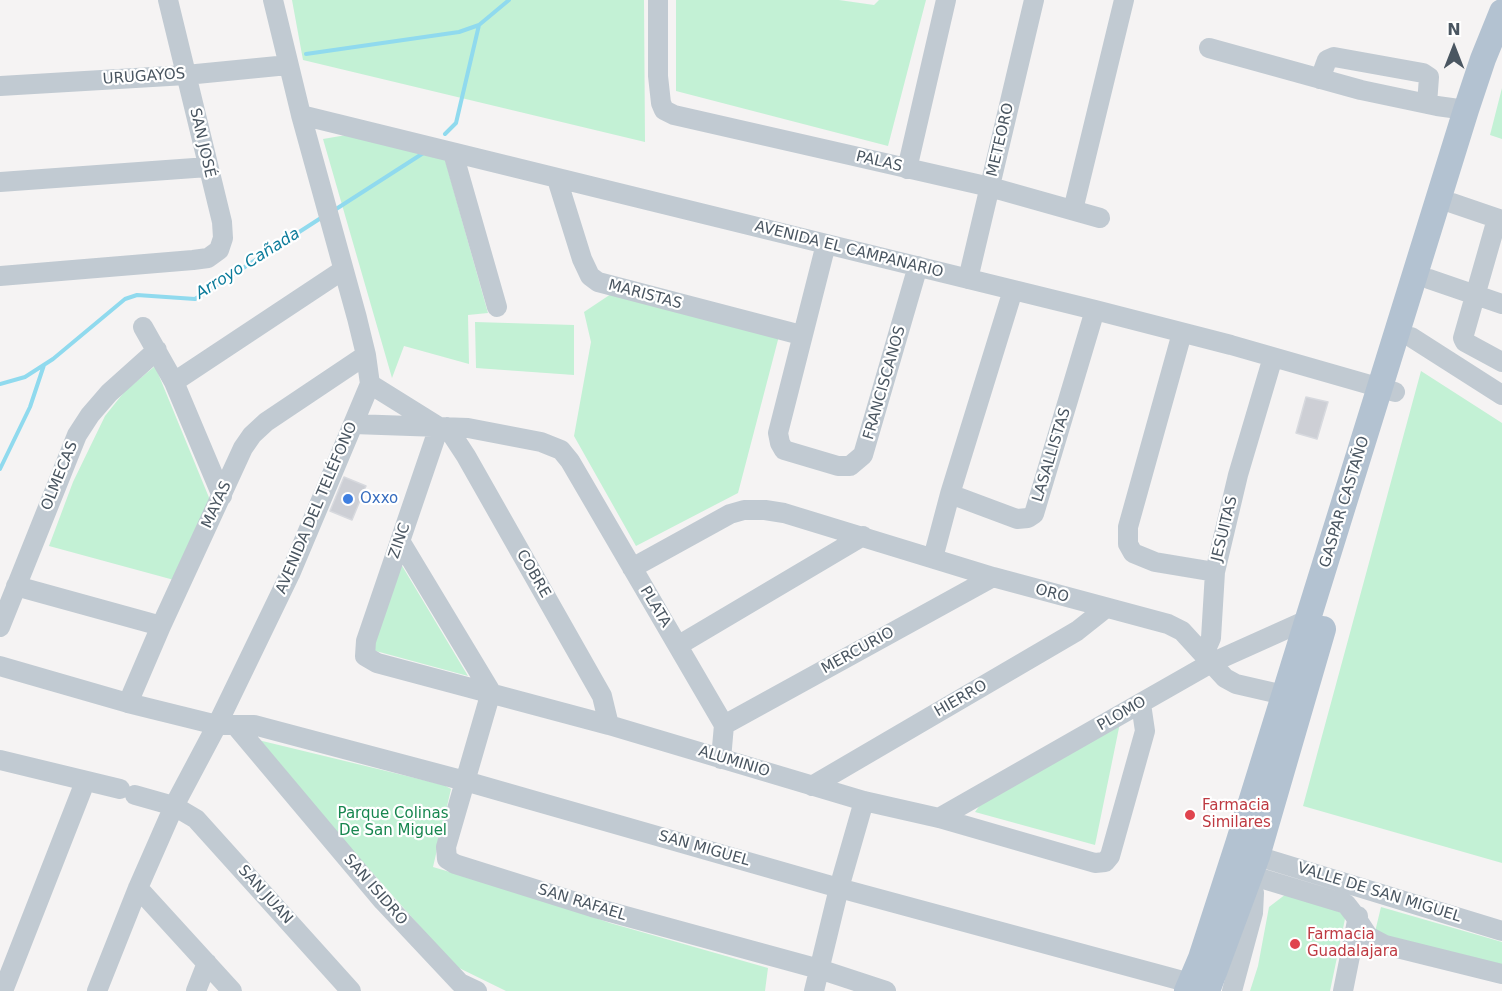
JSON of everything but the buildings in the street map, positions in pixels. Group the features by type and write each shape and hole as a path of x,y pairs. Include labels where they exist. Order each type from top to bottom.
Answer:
{"main road":[{"name":"GASPAR CASTAÑO","path":"1195,988 1252,870 1309,619 1388,390 1411,337 1452,203 1483,60 1502,12"},
{"name":"GASPAR CASTAÑO","path":"1195,988 1201,958 1238,844 1293,697 1473,111 1502,51"}],"street":[{"name":"SAN JOSÉ","path":"0,276 193,260 208,258 219,250 223,238 222,222 168,0"},
{"name":"AVENIDA DEL TELÉFONO","path":"97,991 174,806 226,725 370,384 366,355 301,115 273,0"},
{"name":"PALAS","path":"658,0 658,76 661,103 664,110 674,115 990,187 1100,218"},
{"path":"907,169 946,0"},
{"name":"METEORO","path":"968,279 1034,0"},
{"path":"1073,210 1124,0"},
{"path":"1209,48 1361,90 1473,111"},
{"path":"1320,79 1327,60 1334,57 1423,73 1429,77 1426,104"},
{"name":"URUGAYOS","path":"0,86 186,75 288,65"},
{"name":"AVENIDA EL CAMPANARIO","path":"301,115 1095,310 1388,390"},
{"path":"453,153 497,307"},
{"path":"0,182 208,167"},
{"name":"MARISTAS","path":"557,179 582,259 590,276 598,282 801,335"},
{"path":"1452,203 1499,219 1474,295 1463,338 1465,342 1502,362"},
{"name":"FRANCISCANOS","path":"826,244 779,424 780,444 784,450 792,454 838,466 850,466 863,455 918,266"},
{"path":"174,382 343,270"},
{"path":"1429,279 1502,304"},
{"path":"933,558 1012,290"},
{"name":"LASALLISTAS","path":"950,494 1017,519 1028,518 1034,514 1095,310"},
{"path":"143,327 174,382 222,496"},
{"name":"JESUITAS","path":"1182,333 1128,527 1128,544 1133,553 1155,562 1215,572 1238,474 1273,357"},
{"path":"1411,337 1502,395"},
{"name":"OLMECAS","path":"0,627 77,435 90,415 110,393 157,350"},
{"name":"MAYAS","path":"128,703 243,448 252,435 266,422 366,355"},
{"name":"COBRE","path":"370,384 443,427 466,456 602,696 609,725"},
{"name":"COBRE","path":"354,424 486,430 541,442 561,450 570,461"},
{"name":"ZINC","path":"365,656 366,641 400,541 443,427"},
{"name":"PLATA","path":"570,461 679,645 723,726"},
{"name":"ORO","path":"632,568 730,514 744,510 784,513 993,577 1150,618 1182,631 1208,658 1218,673 1236,684 1293,697"},
{"path":"679,645 863,536"},
{"path":"400,541 491,692"},
{"path":"1208,658 1215,572"},
{"name":"MERCURIO","path":"723,726 993,577"},
{"path":"16,586 161,626"},
{"name":"HIERRO","path":"812,786 1077,631 1106,608"},
{"name":"PLOMO","path":"939,818 1141,704 1208,658 1309,619"},
{"name":"ALUMINIO","path":"365,656 377,663 491,692 864,801 939,818 1095,863 1105,862 1110,856 1145,731 1141,704"},
{"name":"SAN MIGUEL","path":"0,666 128,703 226,725 254,725 465,781 1195,988"},
{"name":"SAN RAFAEL","path":"491,692 446,848 447,859 592,907 819,969 886,991"},
{"name":"SAN ISIDRO","path":"226,725 464,988"},
{"path":"722,759 723,726"},
{"name":"SAN JUAN","path":"1,762 128,792 174,806 196,819 351,991"},
{"path":"3,991 86,782"},
{"path":"814,991 839,888 864,801"},
{"path":"1232,991 1253,913 1252,870"},
{"name":"VALLE DE SAN MIGUEL","path":"1252,870 1363,890 1502,931"},
{"name":"VALLE DE SAN MIGUEL","path":"1252,870 1346,904 1368,936 1385,945 1502,974"},
{"path":"138,888 232,991"},
{"path":"1343,991 1363,890"},
{"path":"196,991 207,963"}],"green space":[{"path":"292,0 644,0 645,142 303,60"},
{"path":"676,0 839,0 874,5 879,0 926,0 888,146 676,91"},
{"path":"1502,88 1502,139 1490,135"},
{"path":"358,133 444,156 488,313 468,315 469,364 404,346 392,378 323,139"},
{"path":"614,292 779,336 738,493 636,546 574,436 591,342 584,312"},
{"path":"475,322 574,325 574,375 476,368"},
{"path":"155,366 210,500 174,580 49,546 73,482 105,416 125,391"},
{"path":"1421,371 1502,423 1502,863 1303,806"},
{"path":"401,564 468,676 372,650"},
{"path":"1120,723 1095,845 975,812 980,805"},
{"name":"Parque Colinas De San Miguel","path":"254,739 444,785 451,789 433,867 548,901 610,923 768,968 765,991 506,991 455,966"},
{"path":"1286,894 1346,914 1330,991 1250,991 1258,966 1269,907"},
{"path":"1381,907 1502,942 1502,966 1374,936"}],"waterway":[{"name":"Arroyo Cañada","path":"306,54 459,32 479,25 509,0"},
{"name":"Arroyo Cañada","path":"445,134 456,123 479,25"},
{"name":"Arroyo Cañada","path":"333,211 425,152"},
{"name":"Arroyo Cañada","path":"0,384 25,377 53,359 125,299 137,295 195,299 324,216"},
{"path":"0,469 30,407 44,365"}],"place":[{"name":"Oxxo","path":"348,499"},
{"name":"Farmacia Similares","path":"1190,815"},
{"name":"Farmacia Guadalajara","path":"1295,944"}]}
